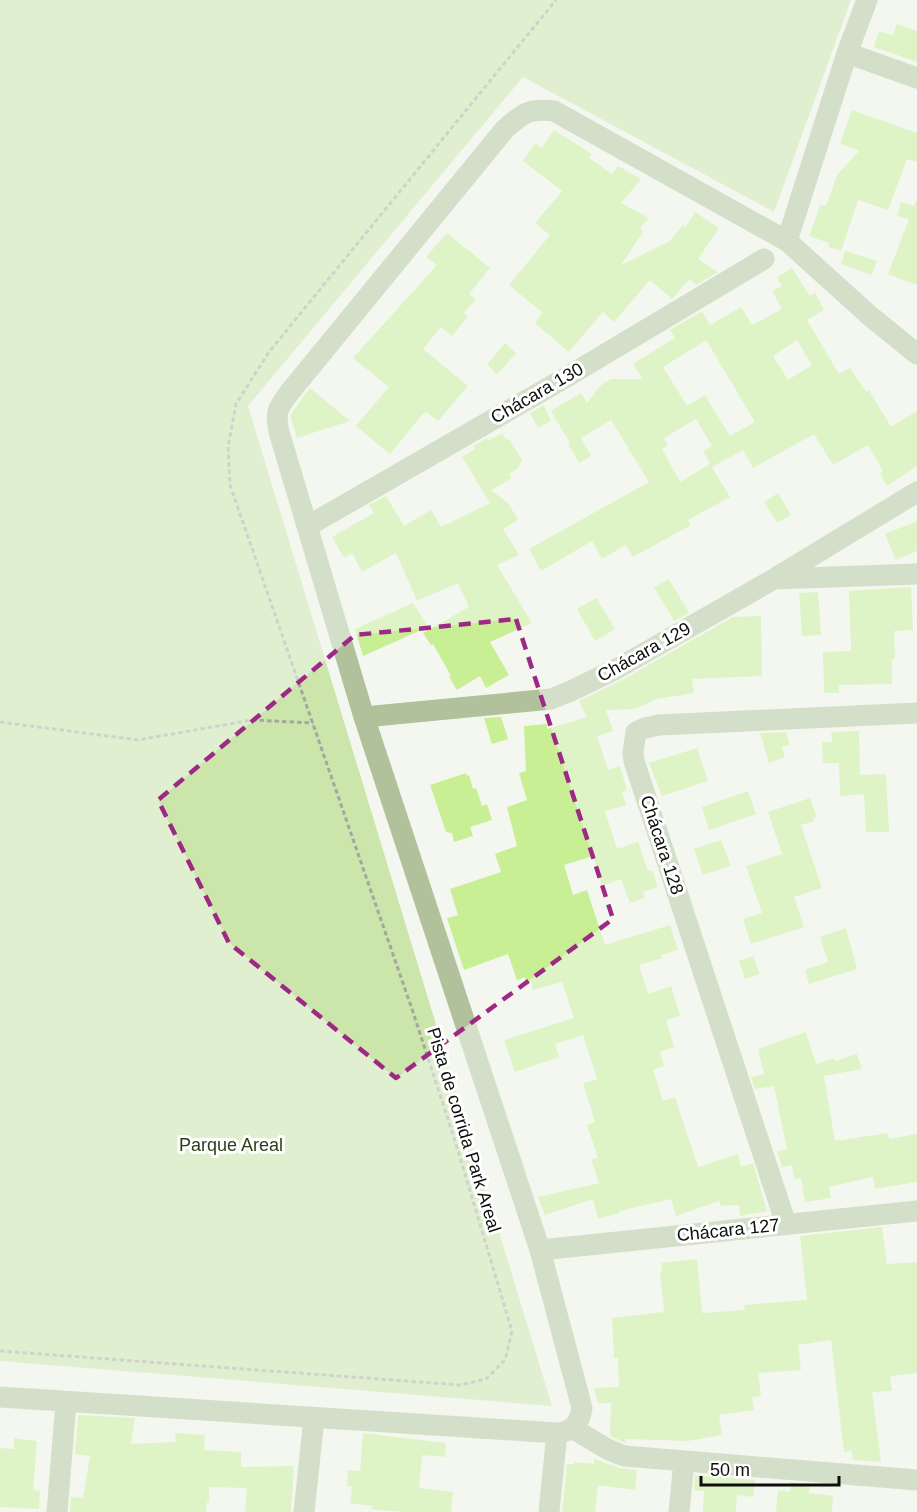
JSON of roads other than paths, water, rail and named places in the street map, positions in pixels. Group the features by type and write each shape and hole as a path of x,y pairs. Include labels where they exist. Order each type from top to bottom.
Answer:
{"street":[{"path":"787,241 867,0"},
{"path":"848,53 917,78"},
{"path":"549,1512 564,1431 577,1423 582,1408 540,1250 364,717 279,432 276,417 278,407 505,129 522,114 537,109 554,111 787,241 870,316 917,354"},
{"name":"Chácara 130","path":"308,525 565,378 764,259"},
{"path":"774,579 917,492"},
{"name":"Chácara 129","path":"364,717 551,699 618,668 774,579 917,574"},
{"name":"Chácara 128","path":"786,1224 634,761 636,732 659,725 917,713"},
{"name":"Chácara 127","path":"540,1250 917,1211"},
{"path":"0,1397 314,1418 564,1431 624,1456 917,1480"},
{"path":"57,1512 66,1403"},
{"path":"304,1512 314,1418"},
{"path":"679,1512 684,1461"}],"park label":[{"name":"Parque Areal","path":"231,1145"}]}
